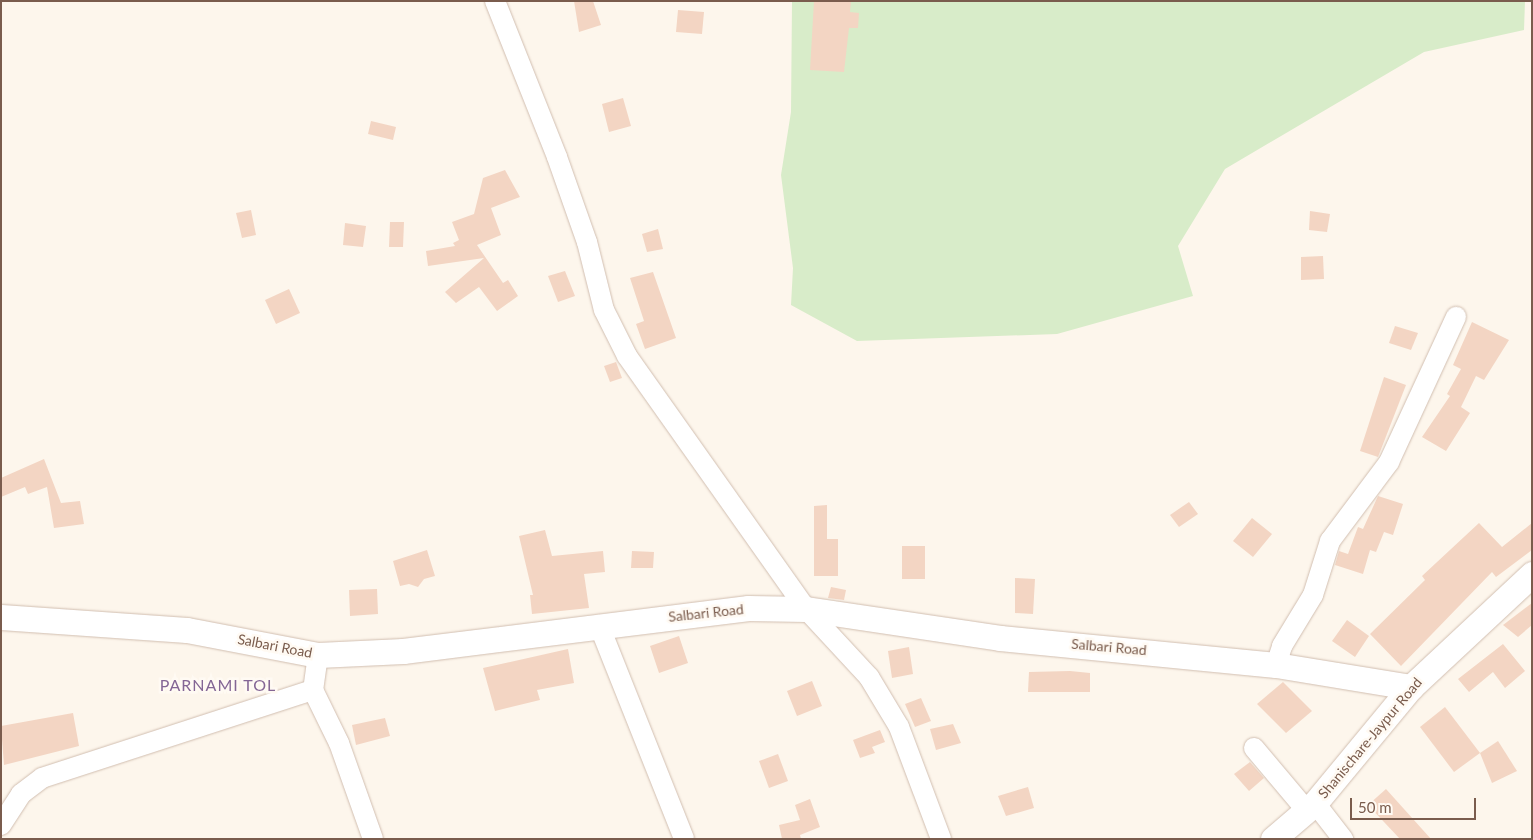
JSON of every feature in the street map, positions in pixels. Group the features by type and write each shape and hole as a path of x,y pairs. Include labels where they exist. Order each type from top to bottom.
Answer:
{"street":[{"path":"495,1 557,157 586,242 604,310 627,356 806,609 870,677 894,718 941,839"},
{"path":"1276,665 1282,646 1313,595 1330,541 1389,462 1456,317"},
{"name":"Shanischare-Jaypur Road","path":"1273,839 1311,807 1411,687 1532,574"},
{"name":"Salbari Road","path":"1,617 187,630 318,655 403,651 599,625 748,608 806,609 1000,638 1276,665 1411,687"},
{"path":"599,625 684,839"},
{"path":"318,655 313,690 339,743 373,839"},
{"path":"1,825 21,794 42,778 313,690"},
{"path":"1254,748 1343,839"}],"green space":[{"path":"792,1 1525,1 1524,30 1424,52 1225,169 1178,246 1193,296 1057,334 857,341 791,305 793,268 781,175 791,112"}],"building":[{"path":"574,1 593,1 601,25 579,32"},
{"path":"814,1 851,1 850,12 859,13 858,28 849,28 844,72 810,70"},
{"path":"678,10 704,12 702,34 676,32"},
{"path":"623,98 631,126 609,132 602,104"},
{"path":"371,121 396,127 393,140 368,134"},
{"path":"505,170 520,197 491,208 501,235 477,245 503,283 508,280 518,296 497,311 479,287 456,303 445,292 484,258 428,266 426,251 455,246 453,243 459,240 452,222 474,214 483,178"},
{"path":"251,210 256,235 242,238 236,213"},
{"path":"1310,211 1330,214 1327,232 1309,230"},
{"path":"390,222 404,222 403,247 389,247"},
{"path":"345,223 366,226 363,247 343,245"},
{"path":"658,229 663,249 647,252 642,234"},
{"path":"1323,256 1324,279 1301,280 1301,257"},
{"path":"565,271 575,296 558,302 548,276"},
{"path":"653,272 676,338 645,349 636,324 644,321 630,278"},
{"path":"289,289 300,313 276,324 265,300"},
{"path":"1472,322 1509,340 1484,380 1476,376 1461,407 1470,413 1446,451 1422,437 1450,396 1447,394 1461,369 1453,365"},
{"path":"1395,326 1418,333 1411,350 1389,343"},
{"path":"616,362 622,378 610,382 604,366"},
{"path":"1384,377 1406,385 1378,457 1360,451"},
{"path":"44,459 61,503 80,501 84,524 54,528 47,487 28,494 25,487 1,497 1,478"},
{"path":"1378,496 1403,504 1393,535 1384,532 1376,552 1370,550 1363,574 1335,565 1339,551 1348,554 1358,527 1363,529"},
{"path":"1189,502 1198,514 1179,527 1170,515"},
{"path":"827,505 827,539 838,539 838,576 814,576 814,506"},
{"path":"1252,518 1272,534 1253,557 1233,541"},
{"path":"1479,523 1502,547 1532,523 1532,550 1496,577 1492,572 1401,666 1370,634 1425,580 1422,576"},
{"path":"545,530 552,556 603,551 605,572 584,574 589,608 532,614 530,595 533,595 519,536"},
{"path":"902,546 925,546 925,579 902,579"},
{"path":"427,550 435,576 424,579 418,587 409,584 400,586 393,561"},
{"path":"632,551 654,552 653,568 631,568"},
{"path":"1015,578 1035,579 1033,614 1015,613"},
{"path":"831,587 846,590 844,600 828,598"},
{"path":"377,589 378,614 350,616 349,590"},
{"path":"1532,603 1532,625 1518,637 1503,625"},
{"path":"1347,620 1369,636 1355,657 1332,641"},
{"path":"679,636 688,663 659,673 650,646"},
{"path":"1503,644 1525,671 1505,688 1493,672 1469,692 1458,679"},
{"path":"909,647 913,674 892,678 888,651"},
{"path":"568,649 574,683 537,690 540,700 495,711 483,668"},
{"path":"1070,671 1090,673 1090,692 1028,692 1029,672"},
{"path":"812,681 822,706 797,716 787,691"},
{"path":"1283,682 1312,711 1286,733 1257,704"},
{"path":"921,698 931,721 915,727 905,704"},
{"path":"1445,707 1480,753 1454,772 1420,727"},
{"path":"73,713 79,746 4,765 1,726"},
{"path":"385,718 390,736 356,745 352,725"},
{"path":"953,724 961,743 936,750 930,729"},
{"path":"880,730 885,742 872,747 875,753 860,758 853,740"},
{"path":"1498,741 1517,771 1492,783 1480,753"},
{"path":"778,754 788,781 769,788 759,761"},
{"path":"1250,762 1264,778 1249,791 1234,774"},
{"path":"1028,787 1034,808 1006,816 998,796"},
{"path":"1386,789 1431,839 1400,839 1368,805"},
{"path":"810,799 820,827 800,835 801,839 782,839 779,825 800,820 795,805"}],"district":[{"name":"PARNAMI TOL","path":"218,685"}]}
